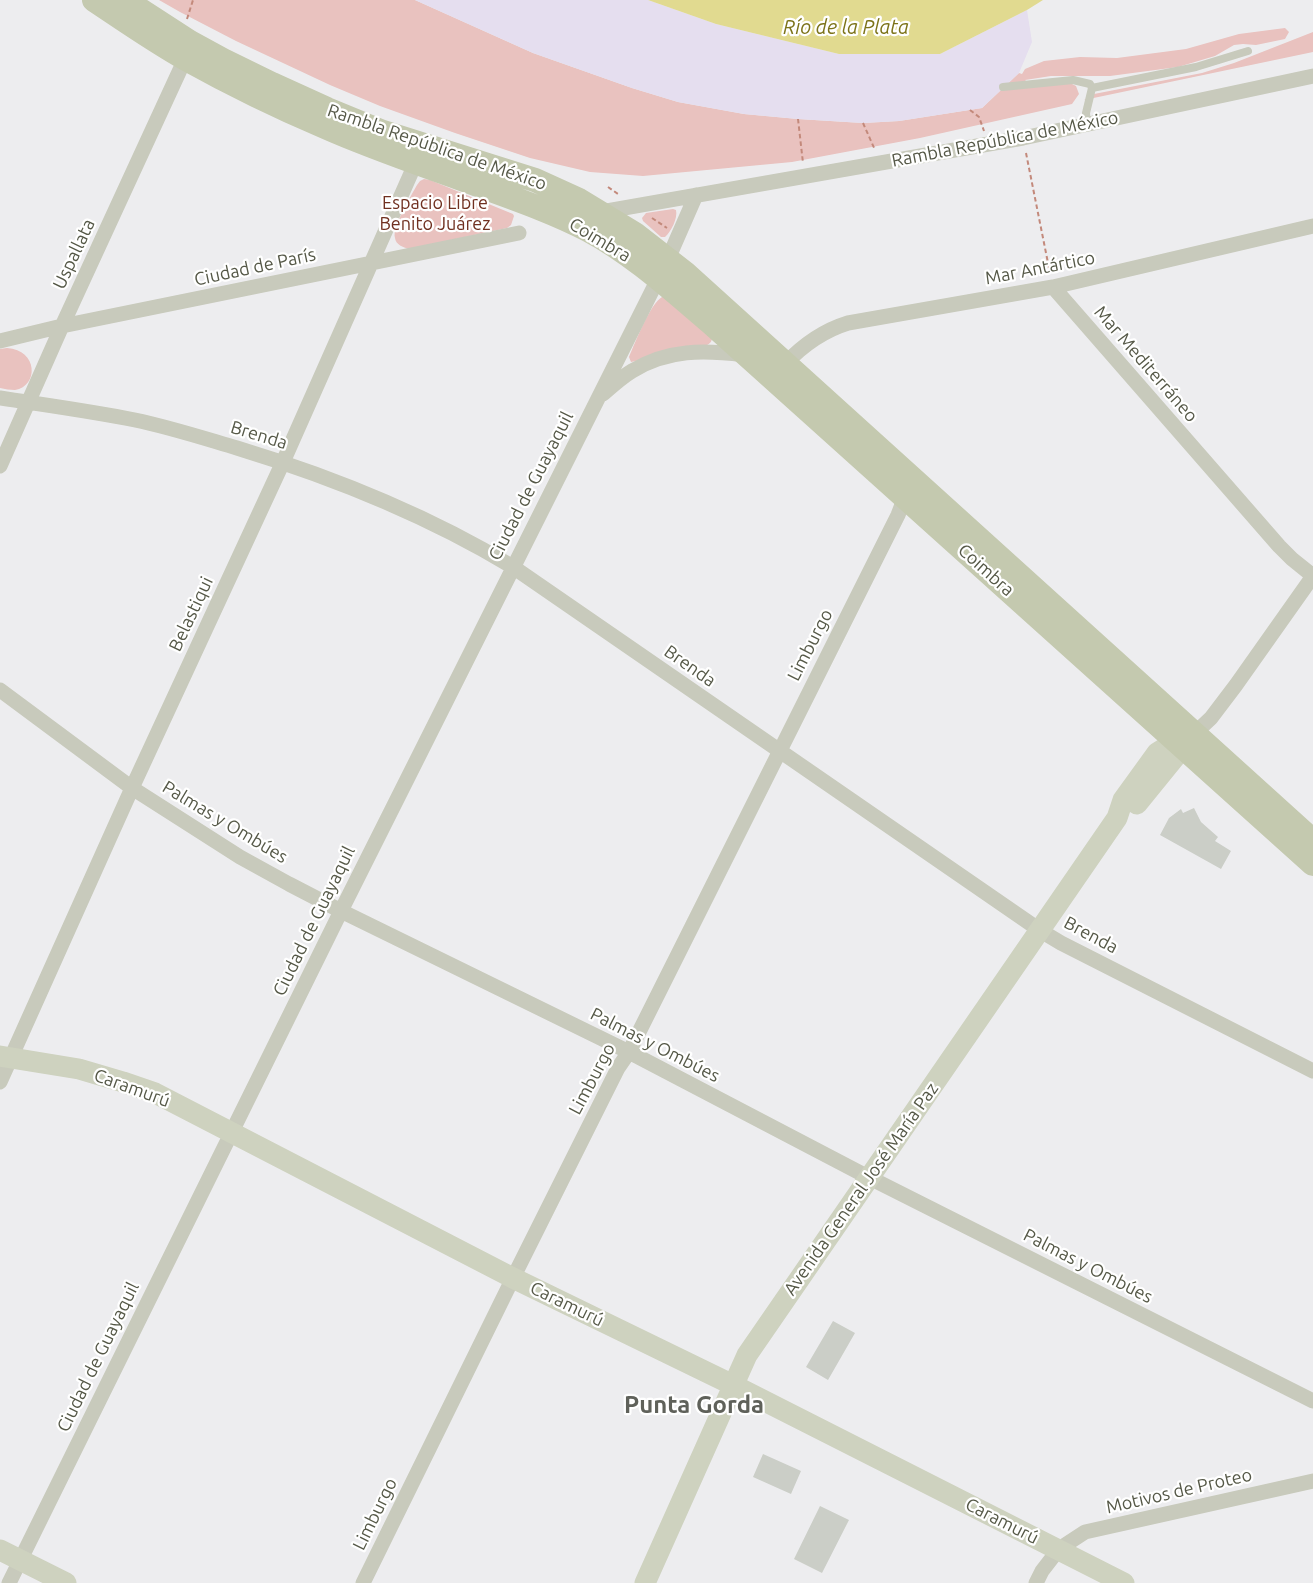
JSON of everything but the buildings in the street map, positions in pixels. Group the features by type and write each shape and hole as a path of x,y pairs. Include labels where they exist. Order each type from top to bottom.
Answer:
{"main road":[{"name":"Rambla República de México","path":"94,0 185,59 265,100 376,148 538,207"},
{"name":"Rambla República de México","path":"125,0 190,42 318,105 383,132 535,180 601,212"},
{"name":"Coimbra","path":"538,207 662,269 685,273 785,364 1313,864"},
{"name":"Coimbra","path":"601,212 635,234 662,269 747,356 904,497 1184,741 1313,841"},
{"name":"Avenida General José María Paz","path":"645,1583 747,1354 1041,931 1117,818 1123,800 1157,753 1184,741"},
{"name":"Caramurú","path":"6,1057 79,1069 155,1093 513,1278 733,1385 1124,1583"},
{"path":"0,1550 66,1583"}],"street":[{"name":"Uspallata","path":"0,466 185,59"},
{"name":"Rambla República de México","path":"601,212 1023,138 1313,76"},
{"name":"Belastiqui","path":"0,1082 6,1057 283,462 416,162"},
{"path":"662,269 696,195"},
{"name":"Mar Antártico","path":"785,364 801,347 816,337 831,328 848,323 1053,287 1313,226"},
{"name":"Ciudad de París","path":"0,341 62,326 519,233"},
{"name":"Ciudad de Guayaquil","path":"9,1583 340,911 662,269"},
{"name":"Mar Mediterráneo","path":"1053,287 1279,546 1313,576"},
{"path":"598,397 632,371 662,358 693,352 714,351 747,356"},
{"name":"Brenda","path":"0,398 137,421 283,462 400,508 487,551 1041,931 1313,1071"},
{"name":"Limburgo","path":"363,1583 618,1068 629,1052 893,525 904,497"},
{"name":"Avenida General José María Paz","path":"1184,741 1211,718 1313,576"},
{"name":"Palmas y Ombúes","path":"0,690 132,788 240,857 340,911 629,1052 868,1177 1313,1401"},
{"name":"Motivos de Proteo","path":"1036,1583 1042,1570 1059,1549 1085,1532 1313,1481"}],"lane":[{"path":"1092,88 1196,67 1248,51"},
{"path":"1004,87 1073,80 1089,84 1092,88"},
{"path":"1087,124 1086,113 1092,88"}],"path":[{"path":"185,25 193,0"},
{"path":"970,110 979,117 985,133"},
{"path":"798,119 803,169"},
{"path":"863,123 878,155"},
{"path":"1023,138 1053,287"}],"green space":[{"path":"159,0 415,0 533,53 678,102 744,114 863,123 899,121 982,108 1019,73 1022,74 1025,69 1044,61 1080,57 1117,58 1186,49 1239,34 1285,28 1289,32 1285,39 1256,45 1234,45 1215,56 1178,67 1110,76 1051,76 1025,80 1033,87 1064,80 1076,86 1079,94 1072,104 920,138 792,162 643,176 590,172 530,158 380,106 236,41"},
{"path":"1313,32 1313,52 1084,100 1094,94 1202,73"},
{"name":"Espacio Libre Benito Juárez","path":"424,179 513,214 511,225 507,228 409,249 398,244 396,227 417,185"},
{"path":"676,210 675,221 665,237 661,237 643,221 642,218 646,213"},
{"path":"662,297 665,297 712,339 711,342 705,346 631,362 629,357 643,324"},
{"path":"7,348 25,355 32,368 28,382 15,390 0,388 0,349"}],"sand":[{"path":"415,0 648,0 716,24 839,54 940,54 1027,10 1032,42 1019,73 982,108 899,121 863,123 798,119 744,114 678,102 632,88 533,53"}],"water":[{"name":"Río de la Plata","path":"648,0 1043,0 940,54 839,54 716,24"}],"district":[{"name":"Punta Gorda","path":"694,1405"}]}
